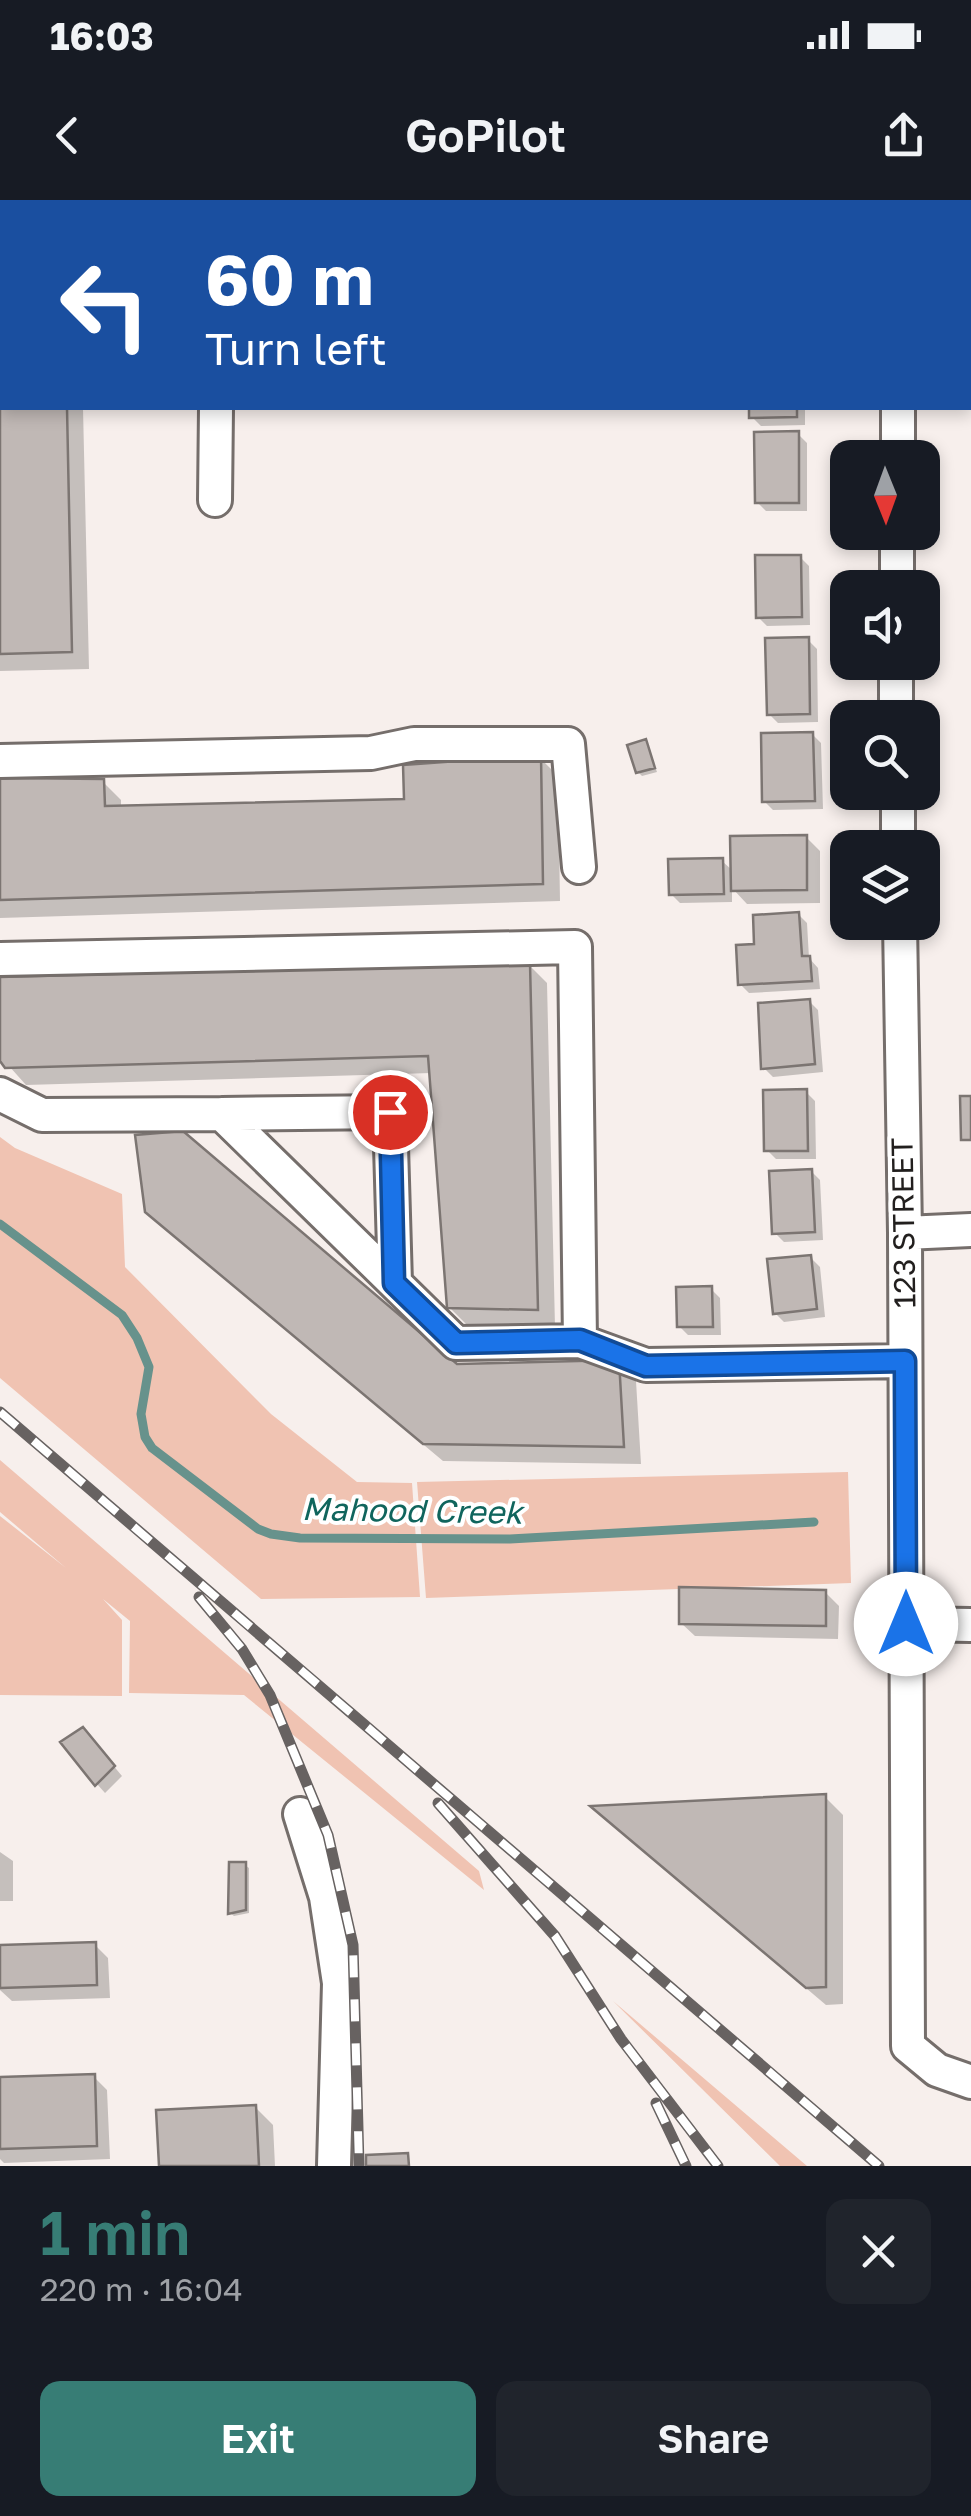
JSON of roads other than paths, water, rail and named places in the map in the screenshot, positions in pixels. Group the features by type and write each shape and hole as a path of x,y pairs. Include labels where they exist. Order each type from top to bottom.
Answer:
{"street":[{"path":"215,500 216,410"},
{"path":"898,410 898,440"},
{"path":"0,761 370,753 414,744 568,744 579,867"},
{"name":"123 STREET","path":"900,940 908,2046 937,2070 971,2082"},
{"path":"0,959 575,947 580,1340"},
{"path":"0,1094 42,1114 390,1112 394,1283"},
{"path":"222,1114 456,1343 580,1340 646,1366 905,1361"},
{"path":"905,1233 971,1230"},
{"path":"906,1624 971,1625"},
{"path":"300,1814 326,1897 338,1983 334,2166"}],"waterway":[{"name":"Mahood Creek","path":"0,1224 122,1315 149,1367 141,1414 145,1437 152,1448 258,1529 271,1534 300,1538 510,1539 814,1522"}],"railway":[{"path":"0,1412 879,2166"},
{"path":"199,1597 242,1649 270,1695 328,1835 353,1945 359,2166"},
{"path":"438,1803 555,1936 621,2039 718,2166"},
{"path":"656,2103 686,2166"}]}
